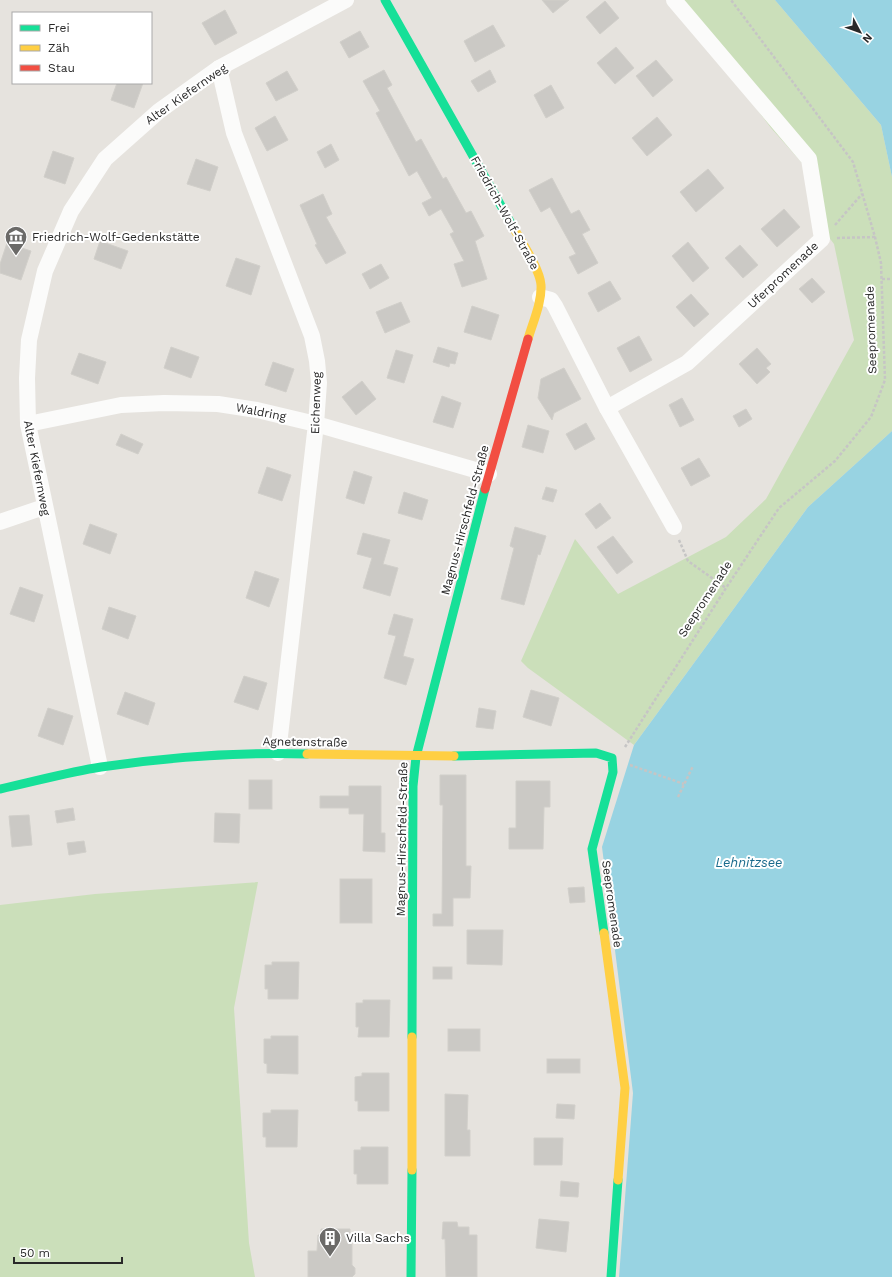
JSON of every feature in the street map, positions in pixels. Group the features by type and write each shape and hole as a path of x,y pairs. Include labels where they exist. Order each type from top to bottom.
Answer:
{"street":[{"name":"Alter Kiefernweg","path":"100,767 44,507 28,424 27,378 30,340 45,271 71,211 105,159 159,110 220,68 346,0"},
{"name":"Friedrich-Wolf-Straße","path":"385,0 538,272 541,284 540,297"},
{"name":"Uferpromenade","path":"607,408 687,363 822,239 809,160 674,0"},
{"name":"Eichenweg","path":"220,68 234,133 312,336 317,361 319,383 316,424 278,753"},
{"path":"540,297 551,300 607,408 674,527"},
{"name":"Magnus-Hirschfeld-Straße","path":"410,1277 412,1212 413,786 416,757 489,474 540,297"},
{"name":"Waldring","path":"28,424 121,405 164,403 218,404 258,410 316,424 489,474"},
{"path":"0,522 44,507"},
{"name":"Agnetenstraße","path":"0,789 100,767 201,756 278,753 416,757 596,753 612,758"},
{"name":"Seepromenade","path":"611,1277 625,1088 592,849 613,772 612,758"}],"path":[{"name":"Seepromenade","path":"612,758 626,746 726,588 779,508 835,461 871,417 885,380 881,263 853,162 731,0"},
{"path":"822,239 862,194"},
{"path":"822,239 875,237"},
{"path":"882,279 892,279"},
{"path":"674,527 688,561 726,588"},
{"path":"628,764 684,784"},
{"path":"678,797 693,766"}],"green space":[{"path":"675,0 775,0 881,125 892,177 892,431 808,507 634,745 528,668 521,661 575,539 618,594 726,537 766,499 854,340 834,244 815,219 803,164 771,128"},
{"path":"258,882 234,1008 249,1243 255,1277 0,1277 0,905 95,894"}],"water":[{"path":"775,0 892,0 892,177 881,125"},
{"name":"Lehnitzsee","path":"892,431 892,1277 619,1277 633,1093 602,847 634,745 808,507"}],"building":[{"path":"542,0 569,0 553,13"},
{"path":"605,1 619,18 600,34 586,17"},
{"path":"225,10 237,33 215,45 202,23"},
{"path":"493,25 505,46 475,62 464,41"},
{"path":"360,31 369,47 349,58 340,42"},
{"path":"616,47 634,68 615,84 597,63"},
{"path":"656,60 673,80 653,97 636,76"},
{"path":"384,70 392,85 387,88 416,142 421,139 443,179 446,177 466,213 471,211 484,236 475,241 487,279 462,287 454,264 464,261 450,234 454,232 441,209 429,216 422,203 432,198 417,171 409,176 376,113 380,111 363,81"},
{"path":"490,70 496,82 478,92 471,81"},
{"path":"287,71 298,90 276,101 266,83"},
{"path":"117,84 143,84 134,108 111,100"},
{"path":"551,85 564,108 546,118 534,95"},
{"path":"275,116 288,140 267,151 255,128"},
{"path":"657,117 672,135 647,156 632,138"},
{"path":"331,144 339,160 325,168 317,152"},
{"path":"53,151 74,158 65,184 44,177"},
{"path":"196,159 218,167 210,191 187,184"},
{"path":"708,169 724,188 696,212 680,192"},
{"path":"552,178 571,214 579,210 590,230 582,234 598,263 578,274 569,257 576,254 550,207 541,212 529,190"},
{"path":"323,194 332,214 326,217 346,253 326,264 315,245 317,244 300,205"},
{"path":"784,209 800,227 777,247 761,229"},
{"path":"100,241 128,251 121,269 94,259"},
{"path":"688,242 709,268 693,282 672,256"},
{"name":"Friedrich-Wolf-Gedenkstätte","path":"7,243 31,251 21,280 0,273 0,264"},
{"path":"740,245 758,265 743,278 725,258"},
{"path":"236,258 260,266 251,295 226,286"},
{"path":"381,264 389,278 370,289 362,274"},
{"path":"812,278 825,292 812,303 799,289"},
{"path":"610,281 621,299 598,312 588,293"},
{"path":"691,294 709,314 694,327 676,307"},
{"path":"401,302 410,322 385,333 376,312"},
{"path":"472,306 499,315 491,340 464,332"},
{"path":"639,336 652,360 630,372 617,348"},
{"path":"171,347 199,357 191,378 164,368"},
{"path":"438,347 458,353 455,364 450,363 449,367 433,362"},
{"path":"757,348 771,364 766,368 770,372 757,384 739,364"},
{"path":"396,350 413,355 404,383 387,378"},
{"path":"79,353 106,362 98,384 71,374"},
{"path":"273,362 294,369 286,392 265,385"},
{"path":"564,368 581,399 554,413 552,420 538,398 541,379"},
{"path":"362,381 376,399 356,415 342,397"},
{"path":"442,396 461,403 453,428 433,422"},
{"path":"682,398 694,420 680,427 669,405"},
{"path":"746,409 752,419 739,427 733,416"},
{"path":"586,423 595,439 575,450 566,434"},
{"path":"528,425 549,431 543,453 522,447"},
{"path":"121,434 143,444 138,454 116,445"},
{"path":"699,458 710,476 691,486 681,468"},
{"path":"267,467 291,475 282,501 258,493"},
{"path":"354,471 372,477 364,504 346,498"},
{"path":"546,487 557,490 553,502 542,499"},
{"path":"404,492 428,500 422,520 398,513"},
{"path":"600,503 611,518 596,529 585,514"},
{"path":"90,524 117,534 110,554 83,544"},
{"path":"515,527 546,536 540,555 538,554 524,605 501,599 514,548 510,546"},
{"path":"363,533 390,540 383,564 398,568 390,596 363,588 372,558 357,554"},
{"path":"613,536 633,562 617,574 597,547"},
{"path":"255,571 279,579 269,607 246,598"},
{"path":"20,587 43,595 34,622 10,614"},
{"path":"109,607 136,616 128,639 102,629"},
{"path":"394,614 413,619 403,656 414,659 406,685 384,678 396,636 388,634"},
{"path":"244,676 267,683 258,710 234,702"},
{"path":"531,690 559,698 551,726 523,717"},
{"path":"125,692 155,703 148,725 117,714"},
{"path":"48,708 73,716 63,745 38,736"},
{"path":"479,708 496,711 493,729 476,727"},
{"path":"440,775 466,775 466,866 471,866 470,898 453,898 453,926 433,926 433,914 442,914 443,805 440,805"},
{"path":"249,780 272,780 272,809 249,809"},
{"path":"516,781 550,781 550,807 544,807 543,849 509,849 509,828 516,828"},
{"path":"349,786 381,786 381,833 385,833 385,852 363,851 364,814 349,814 349,808 320,808 320,796 349,796"},
{"path":"73,808 75,820 57,823 55,811"},
{"path":"215,813 240,814 239,843 214,842"},
{"path":"29,815 32,845 12,847 9,816"},
{"path":"84,841 86,852 69,855 67,843"},
{"path":"340,879 372,879 372,923 340,923"},
{"path":"584,887 585,902 570,903 568,888"},
{"path":"467,930 503,930 502,965 467,964"},
{"path":"272,962 299,962 298,999 268,999 268,989 265,989 265,965 272,965"},
{"path":"433,967 452,967 452,979 433,979"},
{"path":"363,1000 390,1000 389,1037 358,1037 359,1027 356,1027 356,1003 363,1003"},
{"path":"448,1029 480,1029 480,1051 448,1051"},
{"path":"271,1036 298,1036 298,1074 267,1073 267,1064 264,1063 264,1039 271,1039"},
{"path":"547,1059 580,1059 580,1073 547,1073"},
{"path":"362,1073 389,1073 389,1111 358,1111 358,1101 355,1101 355,1077 362,1076"},
{"path":"445,1094 468,1095 467,1130 470,1130 470,1156 445,1156"},
{"path":"557,1104 575,1105 574,1119 556,1118"},
{"path":"271,1110 298,1110 297,1147 266,1147 266,1137 263,1137 263,1113 271,1113"},
{"path":"534,1138 563,1138 562,1165 534,1165"},
{"path":"361,1147 388,1147 388,1184 357,1184 357,1174 354,1174 354,1150 361,1150"},
{"path":"561,1181 579,1183 578,1197 560,1196"},
{"path":"539,1219 569,1222 566,1252 536,1248"},
{"path":"443,1222 457,1222 458,1227 469,1227 469,1235 477,1235 477,1277 446,1277 445,1239 442,1239"},
{"name":"Villa Sachs","path":"321,1229 350,1229 350,1236 352,1236 352,1265 355,1268 355,1274 352,1277 308,1277 308,1251 317,1251 318,1235 321,1235"}],"traffic: fast":[{"path":"385,0 513,227"},
{"path":"412,1037 413,786 416,757 485,489"},
{"path":"454,756 596,753 612,758 613,772 592,849 604,933"},
{"path":"0,789 89,769 152,760 204,756 307,754"},
{"path":"411,1277 412,1170"},
{"path":"611,1277 618,1180"}],"traffic: slow":[{"path":"513,227 534,263 541,285 539,305 528,339"},
{"path":"307,754 454,756"},
{"path":"604,933 625,1088 618,1180"},
{"path":"412,1037 412,1170"}],"traffic: jam":[{"path":"485,489 528,339"}],"place":[{"name":"Friedrich-Wolf-Gedenkstätte","path":"16,256"},
{"name":"Villa Sachs","path":"330,1258"}]}
